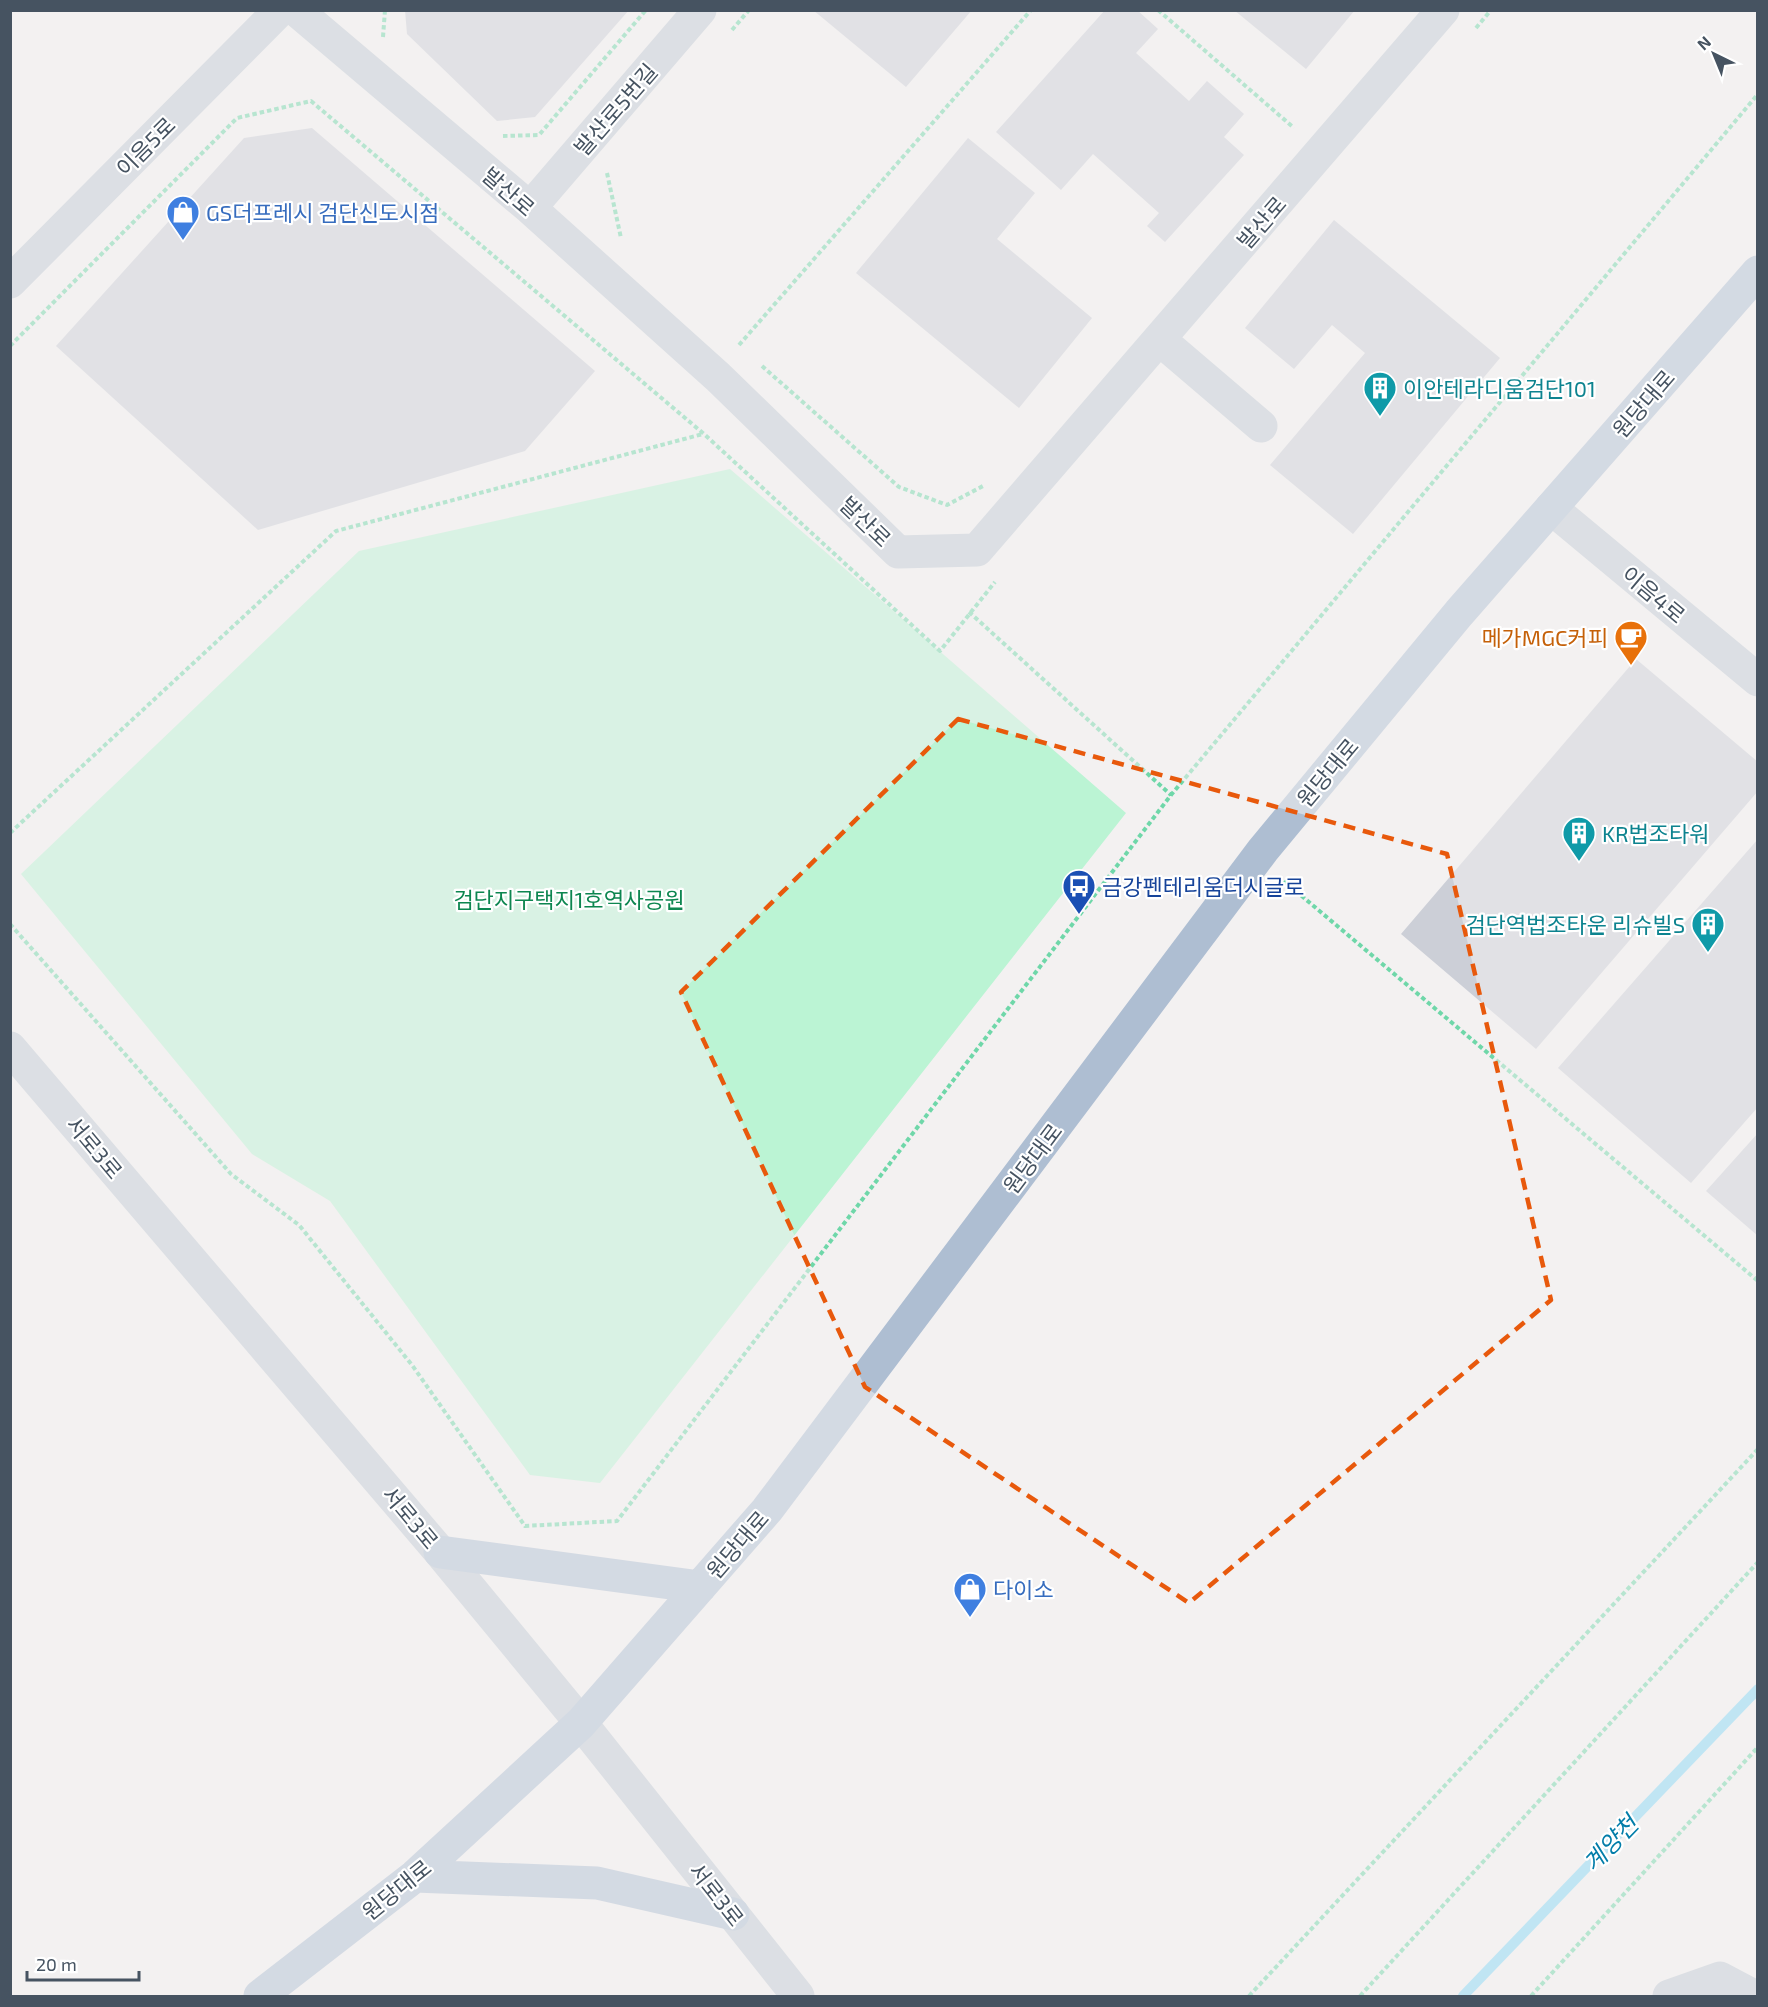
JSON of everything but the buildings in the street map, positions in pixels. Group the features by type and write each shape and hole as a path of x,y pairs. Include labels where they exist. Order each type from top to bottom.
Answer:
{"main road":[{"name":"원당대로","path":"260,1996 415,1876 581,1724 767,1510 1257,858 1451,622 1758,272"},
{"path":"440,1552 700,1587"},
{"path":"415,1876 597,1883 733,1914"}],"street":[{"name":"이음5로","path":"10,282 280,10"},
{"name":"발산로","path":"296,10 530,208 718,377 898,552 977,550 1443,10"},
{"name":"발산로5번길","path":"530,208 700,10"},
{"path":"1159,339 1261,426"},
{"name":"이음4로","path":"1551,508 1758,680"},
{"name":"서로3로","path":"10,1048 440,1552 581,1724 798,1996"},
{"path":"1669,1996 1720,1978 1754,1996"}],"path":[{"path":"382,41 385,10"},
{"path":"499,136 539,135 646,10"},
{"path":"725,37 749,10"},
{"path":"739,345 1031,10"},
{"path":"1158,10 1295,129"},
{"path":"1475,28 1491,10"},
{"path":"10,924 231,1174 299,1225 412,1365 525,1526 617,1521 1171,795 1758,94"},
{"path":"10,346 237,118 311,101 704,434 940,651 969,612 1000,577"},
{"path":"1287,138 1303,120"},
{"path":"606,171 620,236 628,244"},
{"path":"730,338 748,353"},
{"path":"757,361 900,487 947,505 985,484"},
{"path":"10,833 336,531 704,434"},
{"path":"969,612 1171,795"},
{"path":"1257,858 1758,1281"},
{"path":"1249,1996 1758,1449"},
{"path":"1360,1996 1758,1562"},
{"path":"1531,1996 1758,1747"}],"highlighted area":[{"path":"958,719 1447,854 1551,1300 1189,1603 865,1387 681,992"}],"green space":[{"name":"검단지구택지1호역사공원","path":"730,469 1126,813 600,1483 530,1475 330,1201 252,1154 21,874 359,551"}],"waterway":[{"name":"계양천","path":"1463,1996 1758,1689"}],"place":[{"name":"GS더프레시 검단신도시점","path":"183,241"},
{"name":"이안테라디움검단101","path":"1380,417"},
{"name":"메가MGC커피","path":"1631,666"},
{"name":"KR법조타워","path":"1579,862"},
{"name":"금강펜테리움더시글로","path":"1079,915"},
{"name":"검단역법조타운 리슈빌S","path":"1708,953"},
{"name":"다이소","path":"970,1618"}]}
